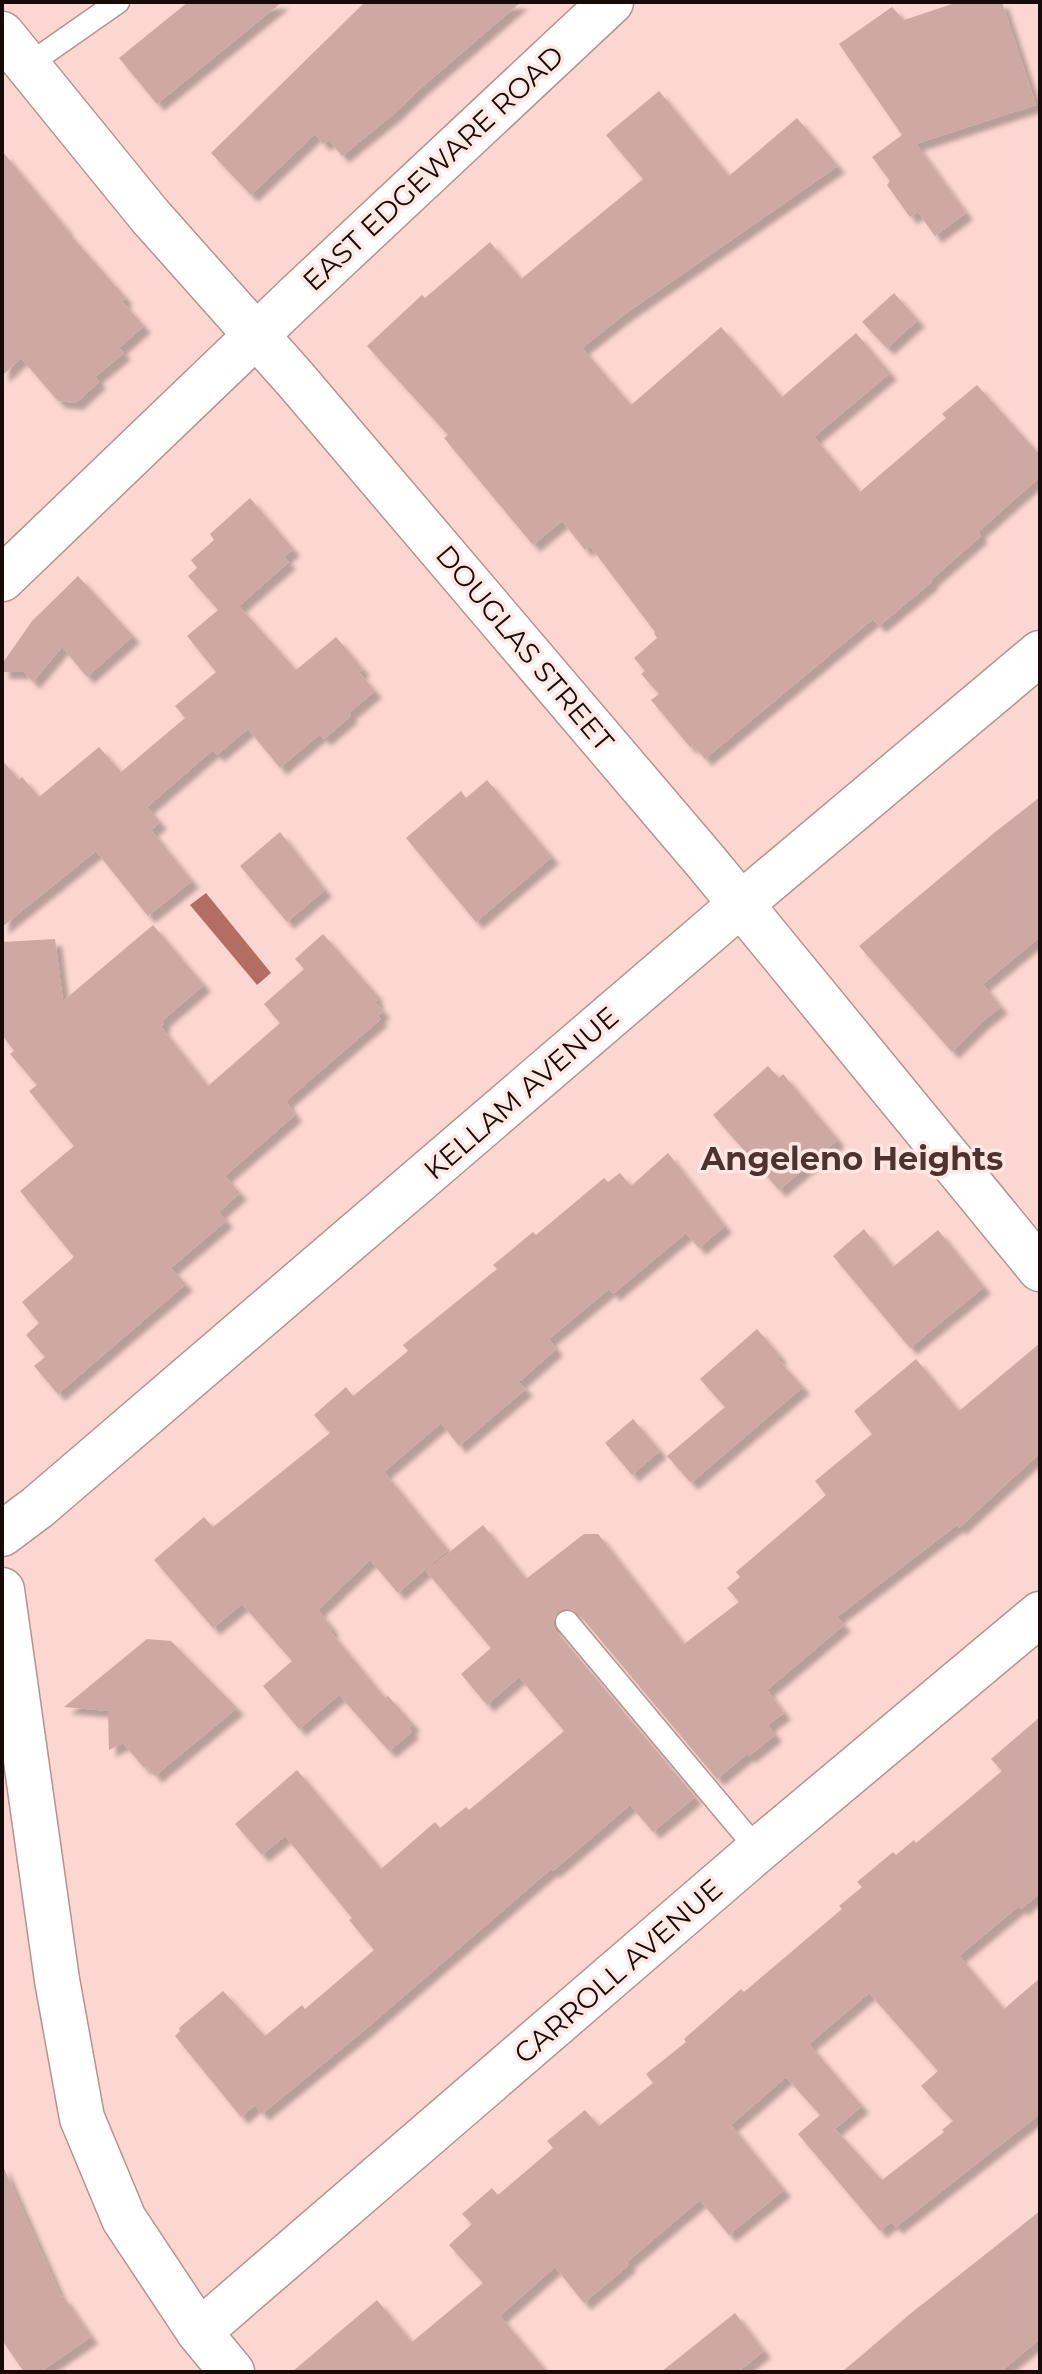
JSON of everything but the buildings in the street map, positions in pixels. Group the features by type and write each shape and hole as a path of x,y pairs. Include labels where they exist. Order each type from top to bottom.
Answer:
{"street":[{"name":"EAST EDGEWARE ROAD","path":"2,579 308,285 611,2"},
{"name":"DOUGLAS STREET","path":"11,61 257,336 741,904 1040,1269"},
{"name":"KELLAM AVENUE","path":"2,1534 38,1507 741,904 1040,653"},
{"path":"2,1590 57,1980 82,2118 124,2219 199,2332 232,2372"},
{"name":"CARROLL AVENUE","path":"199,2332 758,1850 1040,1614"}],"lane":[{"path":"11,61 118,2"},
{"path":"567,1622 758,1850"}],"shaded area":[{"path":"206,893 271,973 257,985 190,905"}],"district":[{"name":"Angeleno Heights","path":"852,1159"}]}
